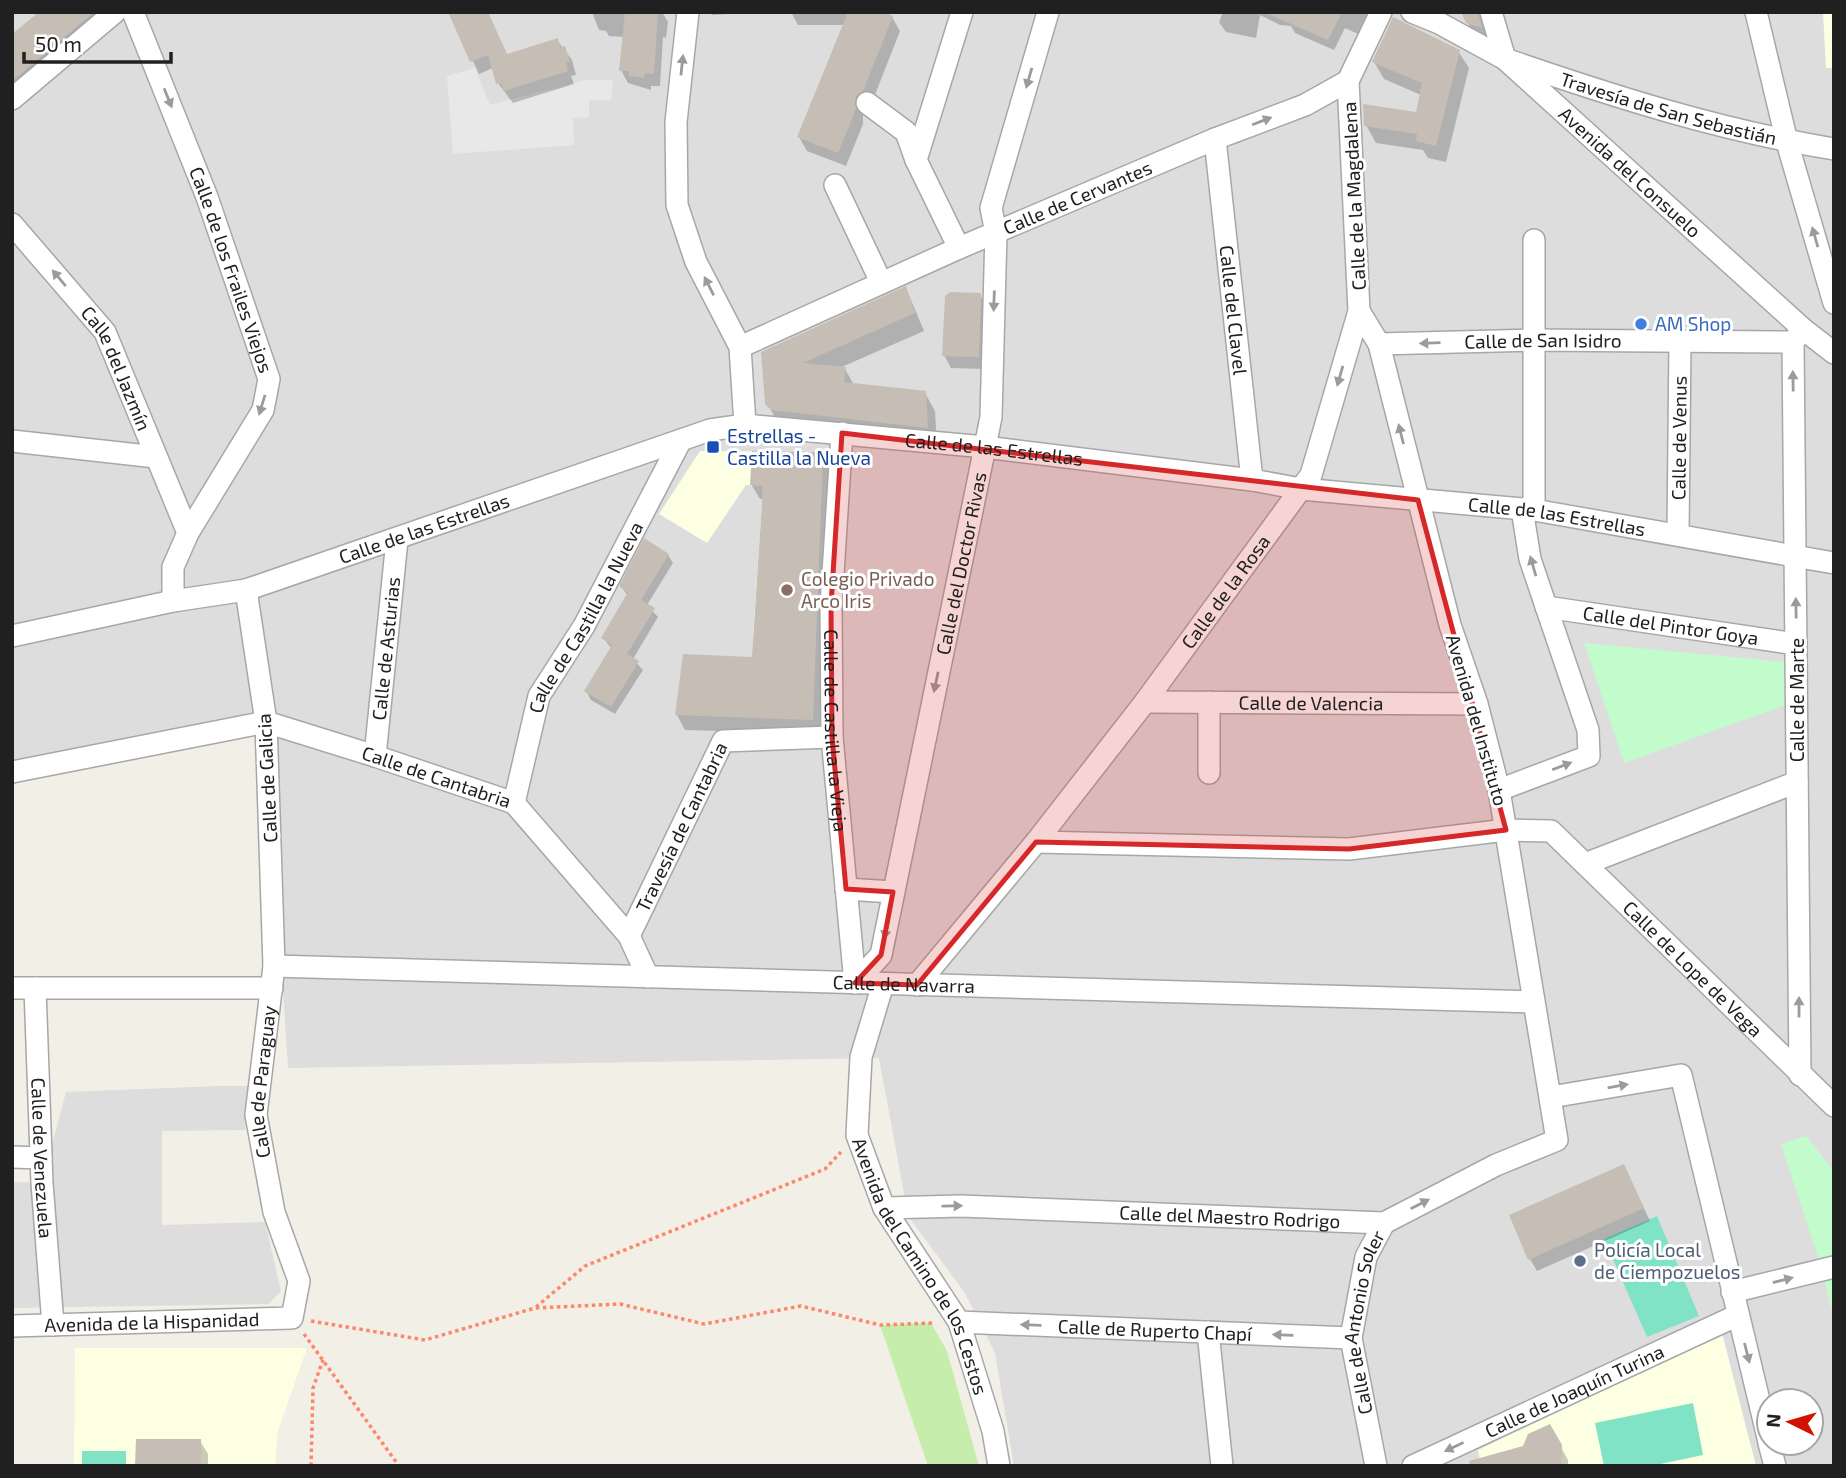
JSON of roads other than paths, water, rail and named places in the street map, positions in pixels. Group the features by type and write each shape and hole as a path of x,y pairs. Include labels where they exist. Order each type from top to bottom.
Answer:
{"street":[{"path":"12,99 116,12"},
{"name":"Calle de los Frailes Viejos","path":"133,12 207,197 269,379 263,410 188,533 173,567 173,601"},
{"path":"688,12 676,122 677,205 696,262 740,347 745,425"},
{"path":"916,160 962,12"},
{"name":"Calle del Doctor Rivas","path":"855,983 881,955 985,447 990,417 996,233 991,208 1048,12"},
{"path":"1348,81 1381,12"},
{"name":"Avenida del Consuelo","path":"1412,12 1438,18 1505,59 1798,335 1834,353"},
{"path":"1491,12 1505,59"},
{"path":"1756,12 1787,142 1834,303"},
{"name":"Travesía de San Sebastián","path":"1505,59 1663,110 1787,142 1834,149"},
{"name":"Calle de Cervantes","path":"740,347 959,248 1215,139 1305,105 1348,81"},
{"name":"Calle de la Magdalena","path":"1348,81 1359,311"},
{"path":"867,103 906,132 916,160 959,248"},
{"name":"Calle del Clavel","path":"1215,139 1252,480"},
{"path":"835,185 881,282"},
{"name":"Calle del Jazmín","path":"12,224 105,332 188,533"},
{"name":"Calle del Pintor Goya","path":"1499,790 1588,756 1588,730 1530,559 1528,509 1534,240"},
{"name":"Avenida del Instituto","path":"1359,311 1379,344 1450,625 1477,704 1499,790 1557,1140"},
{"name":"Calle de la Rosa","path":"917,985 1036,842 1145,702 1311,475 1359,311"},
{"name":"Calle de San Isidro","path":"1379,344 1532,340 1680,341 1798,335"},
{"name":"Calle de Marte","path":"1798,335 1796,554 1800,1075"},
{"name":"Calle de Venus","path":"1678,534 1680,341"},
{"name":"Calle de las Estrellas","path":"12,636 173,601 246,590 397,540 709,429 745,425 985,447 1252,480 1301,489 1528,509 1796,554 1834,563"},
{"name":"Calle de Castilla la Vieja","path":"842,433 831,605 832,737 855,983"},
{"path":"14,439 156,457"},
{"name":"Calle de Castilla la Nueva","path":"514,803 539,696 584,626 681,440"},
{"name":"Calle de Asturias","path":"375,756 397,540"},
{"name":"Calle de Galicia","path":"246,590 266,722 273,977"},
{"name":"Calle del Pintor Goya","path":"1546,607 1797,644"},
{"name":"Calle de Valencia","path":"1145,702 1477,704"},
{"path":"1209,702 1209,773"},
{"path":"12,772 266,722"},
{"name":"Calle de Cantabria","path":"266,722 514,803 629,936 648,977"},
{"name":"Travesía de Cantabria","path":"629,936 723,741 832,737"},
{"path":"1585,864 1797,782"},
{"path":"1036,842 1349,849 1506,830"},
{"name":"Calle de Lope de Vega","path":"1506,830 1551,831 1834,1106"},
{"path":"846,889 893,892"},
{"name":"Calle de Navarra","path":"12,988 273,977 648,977 1534,1002"},
{"name":"Calle de Paraguay","path":"273,977 256,1115 274,1212 299,1281 292,1318"},
{"name":"Avenida del Camino de los Cestos","path":"883,984 861,1057 857,1135 884,1208 959,1322 993,1431 999,1466"},
{"name":"Calle de Venezuela","path":"35,988 41,1158 53,1325"},
{"path":"1550,1097 1681,1075 1756,1387"},
{"name":"Calle del Maestro Rodrigo","path":"884,1208 961,1206 1384,1223 1496,1165 1557,1140"},
{"path":"12,1157 41,1158"},
{"name":"Calle de Antonio Soler","path":"1376,1466 1351,1338 1366,1256 1384,1223"},
{"path":"1732,1292 1834,1267"},
{"name":"Calle de Joaquín Turina","path":"1413,1466 1738,1315"},
{"name":"Avenida de la Hispanidad","path":"12,1326 292,1318"},
{"name":"Calle de Ruperto Chapí","path":"959,1322 1351,1338"},
{"path":"1208,1332 1222,1466"}],"place":[{"name":"AM Shop","path":"1641,324"},
{"name":"Estrellas - Castilla la Nueva","path":"713,447"},
{"name":"Colegio Privado Arco Iris","path":"787,590"},
{"name":"Policía Local de Ciempozuelos","path":"1580,1261"}]}
